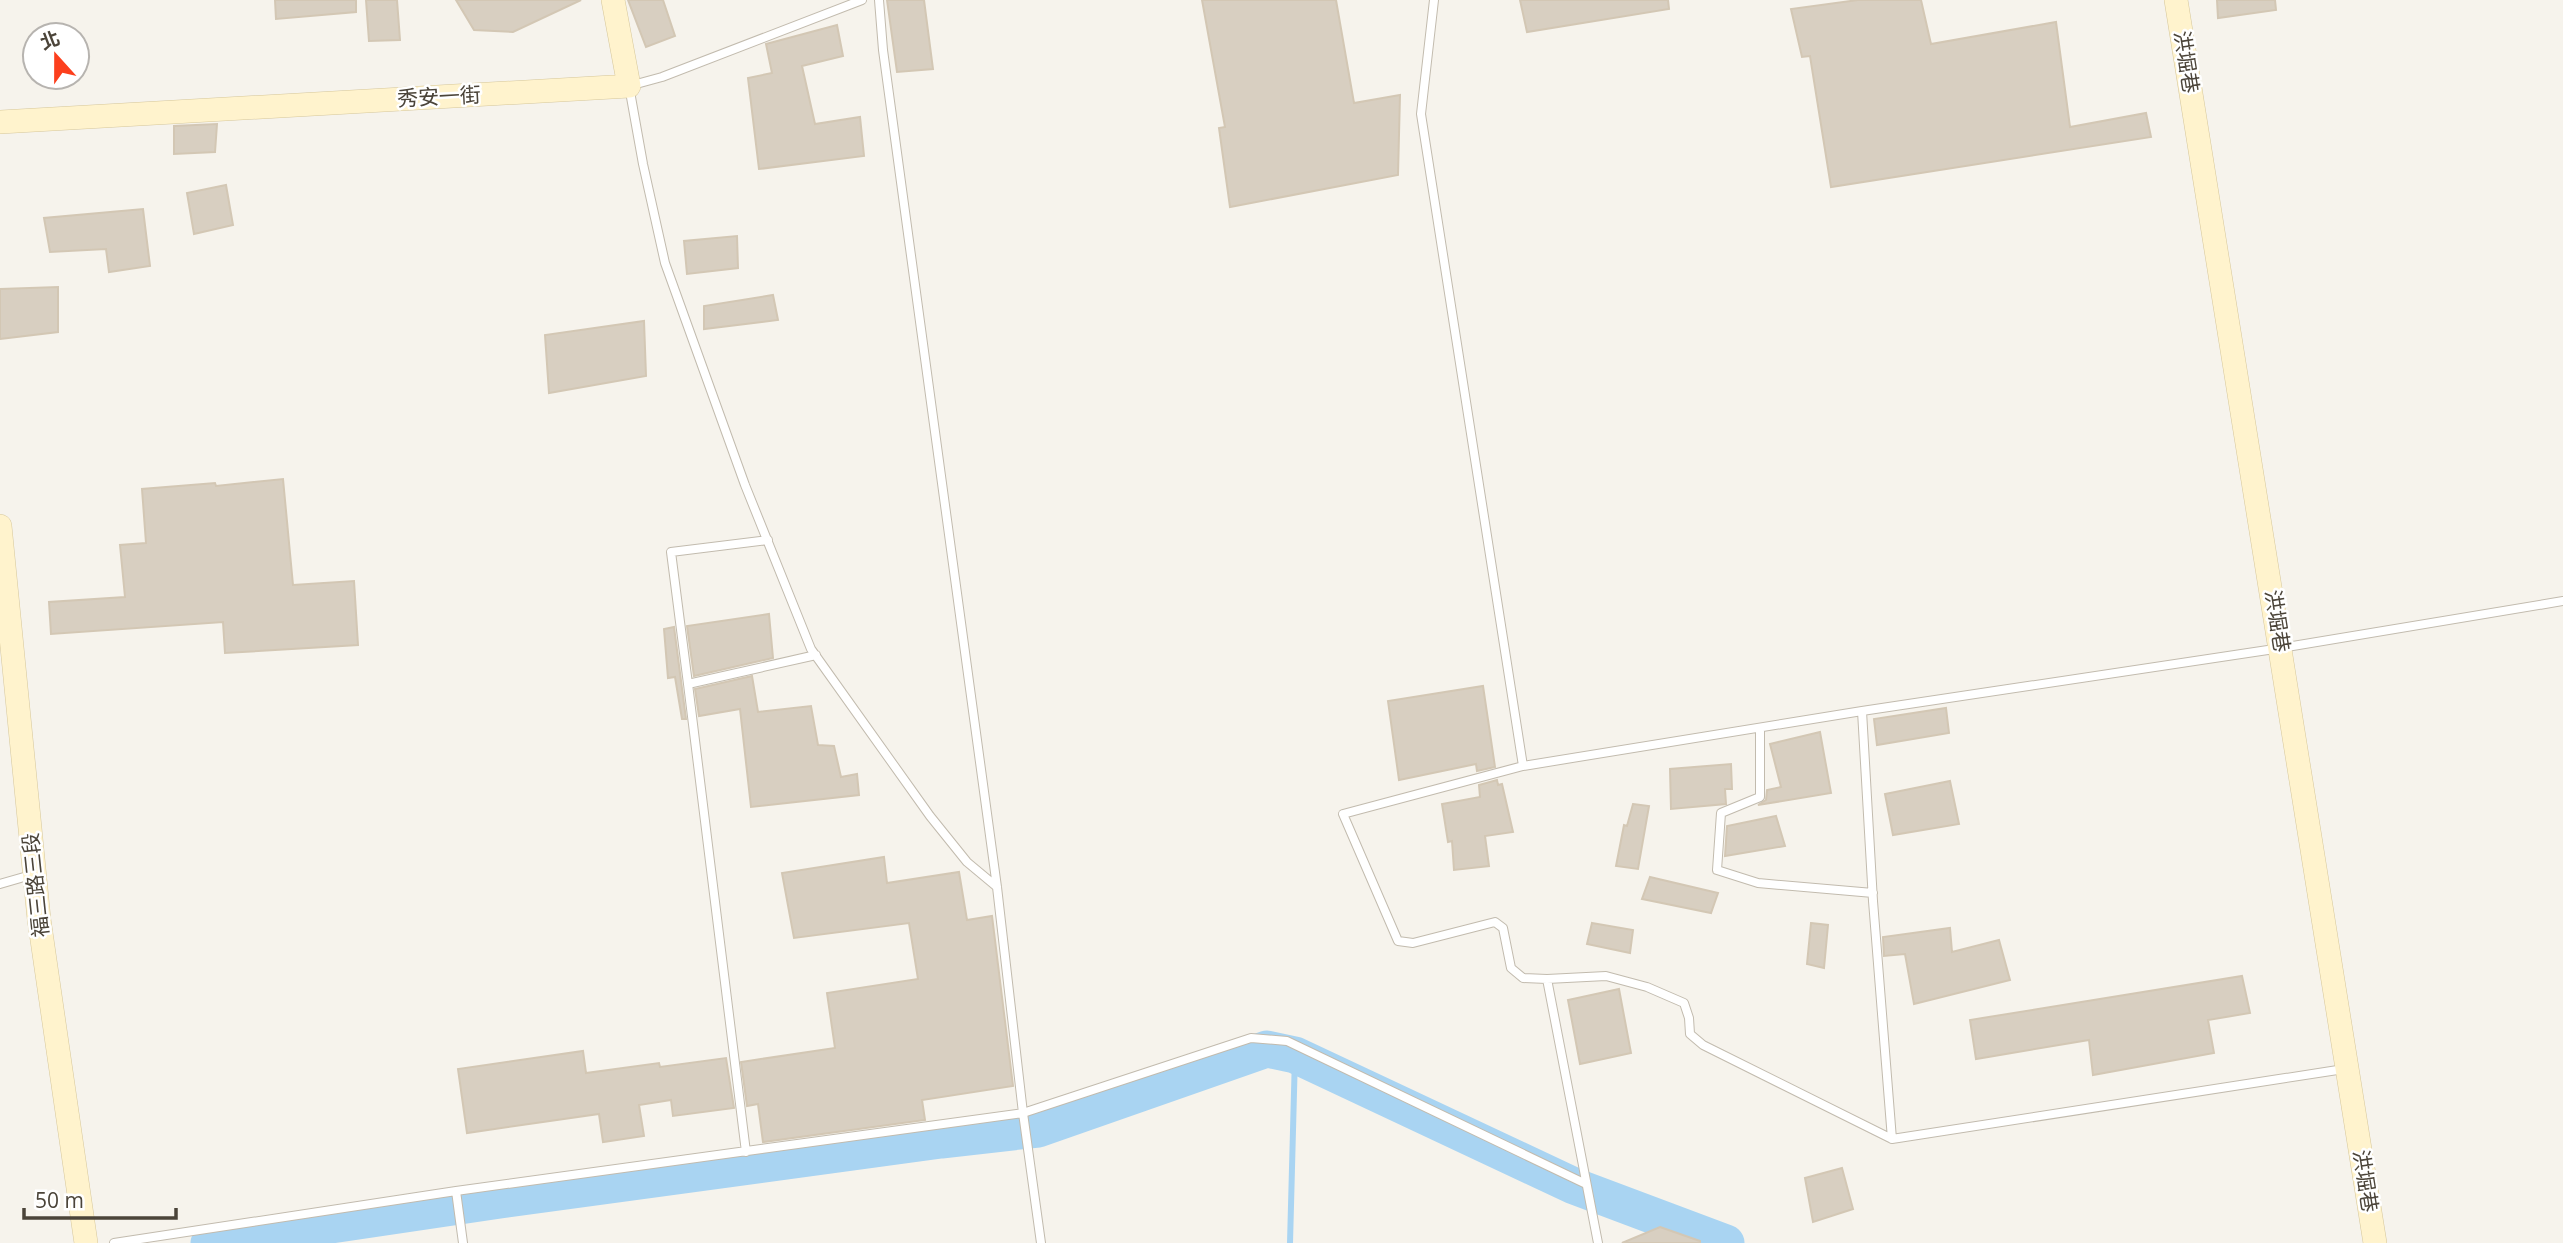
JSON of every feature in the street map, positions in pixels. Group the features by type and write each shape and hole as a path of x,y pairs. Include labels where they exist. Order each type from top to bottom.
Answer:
{"street":[{"path":"613,0 629,86"},
{"name":"洪堀巷","path":"2176,0 2375,1243"},
{"name":"秀安一街","path":"0,122 629,86"},
{"name":"福三路三段","path":"0,526 34,874 86,1243"}],"lane":[{"name":"秀安一街","path":"629,86 662,77 862,0"},
{"path":"879,0 883,50 997,887 1041,1243"},
{"path":"1434,0 1421,114 1522,766"},
{"path":"629,86 665,263 706,382 811,649 930,816 967,862 997,887"},
{"path":"746,1152 671,552 768,540"},
{"path":"2347,1068 1892,1139 1703,1045 1690,1034 1684,1003 1647,987 1605,976 1523,978 1511,968 1503,928 1495,922 1413,943 1398,941 1343,814 1522,766 1862,711 2281,648 2563,601"},
{"path":"688,684 816,655"},
{"path":"1862,711 1872,893 1892,1139"},
{"path":"1760,728 1760,797 1721,813 1717,870 1758,883 1872,893"},
{"path":"0,884 34,874"},
{"path":"1547,979 1598,1243"},
{"path":"114,1243 456,1191 1023,1113 1251,1038 1287,1041 1586,1184"},
{"path":"456,1191 463,1243"}],"building":[{"path":"275,0 356,0 356,12 276,19"},
{"path":"366,0 397,0 400,40 369,41"},
{"path":"456,0 581,0 513,32 474,30"},
{"path":"628,0 663,0 675,36 646,47"},
{"path":"887,0 924,0 933,69 897,72"},
{"path":"1202,0 1336,0 1354,103 1400,95 1398,175 1230,207 1219,128 1225,127"},
{"path":"1520,0 1668,0 1669,9 1527,32"},
{"path":"1858,0 1921,0 1931,44 2056,22 2070,127 2146,113 2151,137 1831,187 1810,56 1802,57 1791,9"},
{"path":"2217,0 2275,0 2276,10 2218,18"},
{"path":"837,25 843,56 802,66 815,124 860,117 864,156 759,169 748,78 772,73 766,44"},
{"path":"217,124 215,152 174,154 174,126"},
{"path":"226,185 233,225 194,234 187,193"},
{"path":"143,209 150,266 109,272 106,249 50,252 44,218"},
{"path":"737,236 738,268 687,274 684,241"},
{"path":"58,287 58,332 0,339 0,289"},
{"path":"773,295 778,320 704,329 704,306"},
{"path":"644,321 646,376 549,393 545,335"},
{"path":"283,479 293,585 354,581 358,645 225,653 223,622 51,634 49,602 125,597 120,545 146,543 142,489 215,483 216,486"},
{"path":"769,614 773,658 694,676 687,626"},
{"path":"674,627 686,719 682,719 675,677 668,678 664,629"},
{"path":"752,676 758,712 811,706 818,745 834,746 841,777 857,774 859,795 751,807 740,709 699,716 695,689"},
{"path":"1483,686 1495,767 1477,771 1476,764 1399,780 1388,701"},
{"path":"1946,708 1949,733 1877,745 1874,719"},
{"path":"1820,732 1831,793 1758,805 1766,800 1767,790 1781,787 1770,744"},
{"path":"1731,764 1732,789 1725,789 1726,804 1671,809 1670,769"},
{"path":"1497,780 1498,785 1502,784 1513,832 1485,836 1489,866 1454,870 1452,841 1448,842 1442,804 1480,797 1479,785"},
{"path":"1950,781 1959,824 1893,835 1885,794"},
{"path":"1633,804 1649,806 1638,869 1616,866 1624,825 1627,826"},
{"path":"1776,816 1785,846 1725,856 1727,826"},
{"path":"884,857 887,883 959,872 967,920 992,916 1013,1086 922,1100 925,1120 763,1142 758,1104 747,1106 741,1062 835,1048 827,993 918,979 909,923 794,938 782,873"},
{"path":"1650,877 1718,893 1711,913 1642,899"},
{"path":"1592,923 1633,930 1630,953 1587,944"},
{"path":"1811,923 1828,925 1824,968 1807,964"},
{"path":"1950,928 1952,952 1999,940 2010,980 1914,1004 1905,954 1884,956 1883,937"},
{"path":"2242,976 2250,1013 2208,1020 2214,1053 2093,1075 2089,1040 1976,1059 1970,1020"},
{"path":"1619,989 1631,1053 1580,1064 1568,1000"},
{"path":"583,1051 586,1073 659,1063 660,1067 726,1058 734,1108 673,1116 671,1100 639,1105 644,1136 603,1142 599,1114 467,1133 458,1069"},
{"path":"1842,1168 1853,1209 1813,1222 1805,1178"},
{"path":"1660,1227 1700,1241 1700,1243 1622,1243"}],"waterway":[{"path":"209,1243 500,1200 1038,1129 1267,1049 1295,1055 1574,1186 1726,1243"},
{"path":"1290,1243 1295,1055"}]}
